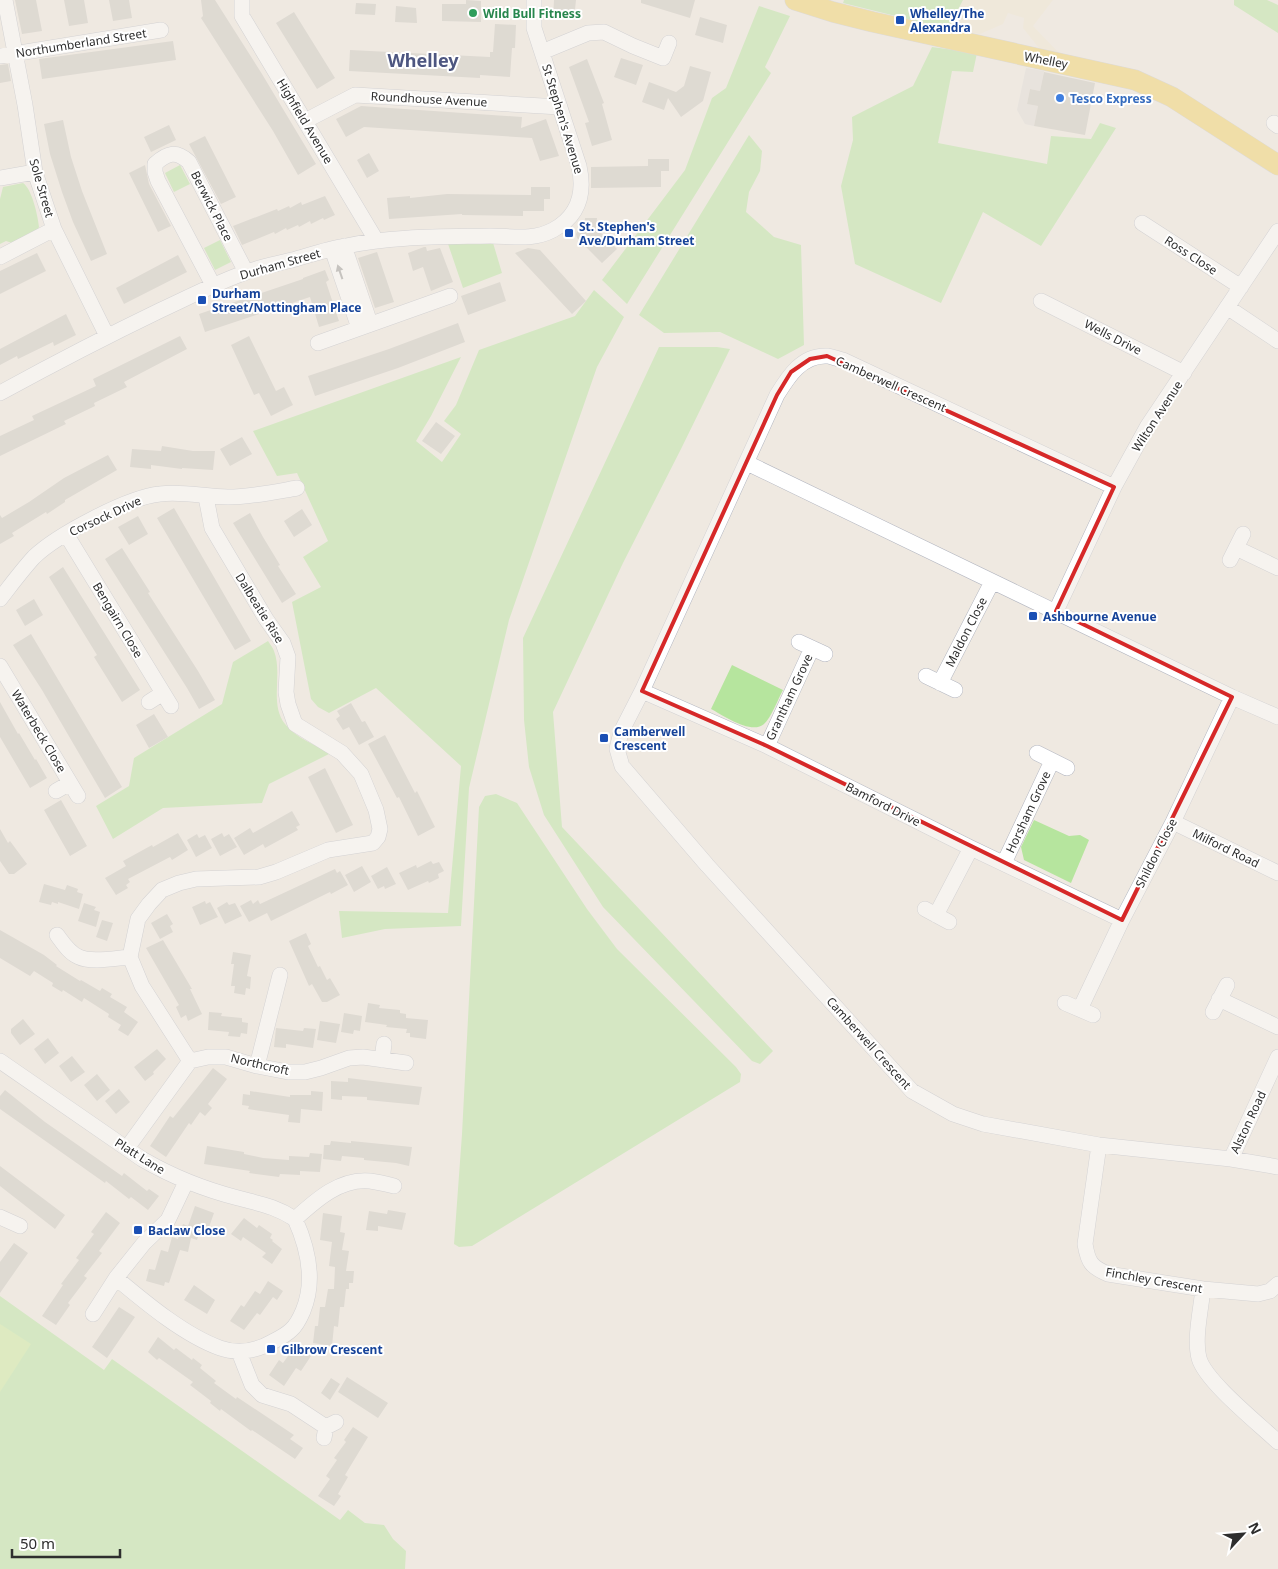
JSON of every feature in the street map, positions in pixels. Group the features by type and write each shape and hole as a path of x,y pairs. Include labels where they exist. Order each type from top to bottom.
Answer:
{"main road":[{"name":"Whelley","path":"799,1 834,12 953,40 1135,80 1172,97 1275,158"}],"street":[{"name":"Sole Street","path":"5,0 35,172 54,229 107,336"},
{"name":"Highfield Avenue","path":"242,0 242,16 376,240"},
{"name":"St Stephen's Avenue","path":"534,0 534,28 579,166 582,190 574,210 565,221 554,229"},
{"name":"Northumberland Street","path":"0,56 161,30"},
{"path":"542,52 588,33 604,32 662,63 669,43"},
{"name":"Roundhouse Avenue","path":"305,121 355,95 560,107"},
{"name":"Berwick Place","path":"213,285 158,181 155,164 162,157 173,154 182,156 189,162 246,272"},
{"path":"0,178 35,172"},
{"name":"Ross Close","path":"1142,223 1241,287"},
{"path":"0,257 54,229"},
{"name":"Durham Street","path":"0,393 107,336 213,285 246,272 376,240 491,236 530,238 554,229"},
{"name":"Wilton Avenue","path":"1056,611 1114,488 1147,427 1278,231"},
{"path":"338,248 364,326"},
{"path":"318,343 450,296"},
{"name":"Wells Drive","path":"1041,301 1184,373"},
{"path":"1227,307 1278,341"},
{"name":"Camberwell Crescent","path":"1114,488 843,360 827,356 810,359 791,372 777,395 642,691 621,732 617,750 622,766 707,865 912,1090 952,1114 983,1124 1099,1145 1231,1159 1278,1167"},
{"path":"747,463 1232,697 1278,717"},
{"name":"Corsock Drive","path":"0,599 34,557 66,534 97,517 140,498 159,494 180,493 206,497 230,497 297,488"},
{"name":"Dalbeatie Rise","path":"130,957 138,919 162,890 196,879 259,876 276,872 328,850 373,843 378,837 380,829 376,810 361,774 342,753 295,724 286,692 288,657 283,643 266,619 212,528 206,497"},
{"name":"Bengairn Close","path":"66,534 166,700 149,702"},
{"path":"1236,547 1278,568"},
{"name":"Maldon Close","path":"940,683 992,582"},
{"name":"Grantham Grove","path":"767,746 812,648"},
{"name":"Waterbeck Close","path":"0,666 78,796"},
{"path":"926,676 955,690"},
{"name":"Bamford Drive","path":"642,691 767,746 971,848 1004,862 1122,920"},
{"name":"Shildon Close","path":"1065,1002 1087,1012 1122,920 1173,822 1232,697"},
{"path":"1037,753 1067,768"},
{"name":"Horsham Grove","path":"1004,862 1052,761"},
{"path":"56,791 70,783"},
{"name":"Milford Road","path":"1173,822 1278,874"},
{"path":"937,915 971,848"},
{"path":"57,934 68,950 79,958 130,957 142,986 190,1061 127,1148"},
{"path":"257,1066 281,992 280,975"},
{"path":"1226,985 1216,1005 1278,1027"},
{"path":"382,1060 384,1044"},
{"name":"Northcroft","path":"190,1061 208,1057 226,1057 288,1072 305,1072 348,1058 363,1057 406,1063"},
{"name":"Alston Road","path":"1231,1159 1278,1058"},
{"name":"Platt Lane","path":"0,1061 142,1159 186,1182 276,1208 295,1219"},
{"name":"Finchley Crescent","path":"1099,1145 1085,1244 1088,1258 1096,1269 1108,1274 1203,1289 1258,1294 1270,1291 1278,1284"},
{"path":"116,1278 150,1306 201,1339 221,1348 239,1352 265,1346 291,1330 300,1320 306,1304 310,1269 302,1235 295,1219 313,1203 337,1187 355,1182 370,1181 394,1186"},
{"path":"93,1314 116,1278 144,1243 168,1220 186,1182"},
{"path":"1203,1289 1197,1344 1199,1358 1204,1371 1278,1442"},
{"path":"239,1352 252,1384 262,1395 291,1404 329,1429"}],"highlighted area":[{"path":"827,356 1114,487 1056,611 1232,697 1122,920 767,746 642,691 777,395 791,372 810,359"}],"shaded area":[{"path":"963,0 1053,0 1033,26 1063,57 1042,52 1023,28 1024,18 1008,13 1003,24 980,34 948,29"},
{"path":"1026,68 1044,71 1040,91 1030,89 1027,104 1038,106 1034,126 1025,124 1017,110"}],"green space":[{"path":"844,0 963,0 948,29 843,3"},
{"path":"1234,0 1267,0 1278,5 1278,33 1234,5"},
{"path":"759,6 790,16 765,67 771,73 627,304 602,280 685,170 712,98 726,88"},
{"path":"932,47 977,53 973,72 952,71 938,143 1047,164 1051,136 1091,139 1100,123 1116,128 1041,246 983,212 941,303 855,264 841,186 853,140 852,117 913,86"},
{"path":"749,135 762,151 760,171 749,192 746,212 774,237 801,245 804,345 778,359 720,332 664,333 639,315"},
{"path":"180,165 190,184 174,192 165,173"},
{"path":"23,183 32,197 39,227 37,231 12,243 6,241 0,244 0,199 3,187"},
{"path":"491,236 502,273 463,288 446,238"},
{"path":"220,240 231,262 215,270 204,248"},
{"path":"594,290 624,317 597,367 509,620 469,788 461,926 385,929 342,938 339,911 448,913 461,766 376,688 329,713 318,707 311,699 292,602 321,587 303,557 328,541 297,473 277,476 253,431 461,357 416,441 442,462 461,434 444,421 456,405 479,350 575,316"},
{"path":"659,347 717,347 730,349 623,563 553,712 562,827 773,1051 760,1064 752,1061 603,907 544,815 529,767 524,720 523,638"},
{"path":"268,641 274,650 276,660 277,698 280,716 289,729 306,741 331,753 269,784 262,803 163,808 113,839 96,806 129,786 134,758 222,704 233,662"},
{"path":"732,665 783,690 769,717 759,727 745,726 711,709"},
{"path":"496,794 517,803 587,909 617,949 741,1074 740,1082 472,1246 459,1247 454,1244 462,1134 479,807 485,796"},
{"path":"1034,820 1069,836 1080,835 1089,840 1071,883 1024,860 1021,847"},
{"path":"0,1296 104,1370 112,1359 340,1520 348,1510 365,1523 384,1525 393,1539 406,1551 405,1569 0,1569"},
{"path":"0,1324 31,1344 0,1392"}],"building":[{"path":"15,0 36,0 42,31 22,34"},
{"path":"64,0 84,0 88,23 69,26"},
{"path":"109,0 129,0 132,18 113,21"},
{"path":"201,0 215,0 316,164 298,175 273,131 201,18 203,16"},
{"path":"466,0 481,1 481,22 442,21 442,4 466,4"},
{"path":"554,0 576,0 574,19 553,18"},
{"path":"641,0 695,0 690,18 641,3"},
{"path":"356,3 376,4 375,15 355,14"},
{"path":"396,6 416,8 417,23 395,22"},
{"path":"294,12 335,78 317,89 276,23"},
{"path":"700,17 727,25 723,43 695,35"},
{"path":"495,24 516,25 515,48 512,48 510,77 480,75 480,78 349,71 350,50 490,57 490,52 493,52"},
{"path":"173,41 176,60 42,79 39,59"},
{"path":"621,58 643,65 636,85 614,77"},
{"path":"587,59 604,103 602,104 612,140 592,146 585,123 589,122 569,67"},
{"path":"8,64 11,81 0,83 0,65"},
{"path":"690,66 711,72 703,101 681,117 668,98 664,110 642,102 649,82 676,92 684,86"},
{"name":"Tesco Express","path":"1044,72 1095,83 1085,135 1034,126 1038,106 1027,104 1030,89 1040,91"},
{"path":"361,106 522,117 521,128 546,119 559,156 540,161 532,138 364,127 346,137 336,119"},
{"path":"63,120 71,157 82,191 107,254 91,261 62,192 50,154 44,124"},
{"path":"169,125 176,140 151,152 144,137"},
{"path":"205,136 236,197 221,204 189,144"},
{"path":"369,153 379,171 367,178 357,160"},
{"path":"648,159 669,159 669,171 661,171 661,187 591,188 591,167 648,166"},
{"path":"145,165 149,184 171,226 158,232 129,173"},
{"path":"531,187 550,187 550,199 544,199 544,211 523,211 523,216 462,214 389,219 387,198 410,196 410,198 447,194 531,195"},
{"path":"325,196 335,215 324,220 323,218 311,224 310,221 299,227 298,225 287,230 286,228 275,234 274,232 242,245 233,226 277,209 278,211 289,206 290,208 301,202 302,205"},
{"path":"585,218 597,218 596,228 617,249 602,263 577,238 578,230 584,228"},
{"path":"426,247 427,251 440,248 453,282 431,291 423,267 413,271 408,253"},
{"path":"528,248 540,250 586,301 572,314 515,253"},
{"path":"377,252 394,302 375,308 358,258"},
{"path":"37,253 46,271 0,294 0,271"},
{"path":"178,255 187,272 124,304 116,288"},
{"path":"325,270 329,280 326,282 339,321 319,327 310,297 205,332 199,314"},
{"path":"500,282 506,301 468,315 461,296"},
{"path":"66,314 76,335 54,346 53,342 18,359 17,356 0,365 0,349"},
{"path":"458,323 465,342 398,368 315,396 308,376 389,349"},
{"path":"180,336 187,349 124,382 127,387 94,403 95,406 64,421 66,424 0,456 0,436 34,420 32,416 96,386 93,379"},
{"path":"249,336 276,391 284,387 293,405 271,416 259,393 254,395 231,345"},
{"path":"436,422 455,436 441,454 422,441"},
{"path":"242,437 252,454 230,466 220,449"},
{"path":"162,446 193,451 215,451 213,470 151,465 151,469 130,467 132,449 161,451"},
{"path":"108,455 117,470 65,500 65,502 47,514 46,512 12,533 14,536 0,544 0,515 2,518 64,478"},
{"path":"174,508 251,641 235,650 157,518"},
{"path":"302,509 312,525 294,537 284,521"},
{"path":"250,513 280,565 278,566 296,594 282,603 233,523"},
{"path":"138,516 148,534 129,545 118,527"},
{"path":"122,548 215,700 199,709 105,559"},
{"path":"63,567 140,690 122,702 94,657 97,655 49,577"},
{"path":"34,599 43,615 25,626 16,610"},
{"path":"31,634 122,787 105,798 42,690 13,645"},
{"path":"0,702 18,734 47,778 30,788 0,737"},
{"path":"351,703 362,722 365,721 374,737 359,745 349,727 343,730 336,719 340,716 337,711"},
{"path":"154,714 168,737 149,748 136,725"},
{"path":"385,735 435,827 418,836 399,797 397,798 368,744"},
{"path":"325,768 353,825 336,833 308,777"},
{"path":"61,800 87,846 70,856 44,810"},
{"path":"292,811 300,825 296,827 298,830 265,848 263,844 244,855 234,838 250,828 253,833"},
{"path":"0,829 8,843 10,841 27,864 14,874 9,874 0,861"},
{"path":"178,833 188,850 172,860 170,857 128,879 130,882 126,885 128,888 116,895 105,878 126,866 123,861"},
{"path":"222,833 224,837 229,834 237,847 220,856 211,839"},
{"path":"197,834 199,838 205,835 212,848 196,857 187,840"},
{"path":"431,861 433,864 439,862 444,871 438,874 439,878 408,890 399,873 416,865 417,868"},
{"path":"362,866 371,882 354,892 345,875"},
{"path":"387,867 396,884 385,889 384,886 378,889 371,876"},
{"path":"335,869 337,873 340,871 348,885 271,921 267,913 249,922 240,906 251,900 253,904 258,900 260,904"},
{"path":"44,884 65,890 67,885 78,889 77,892 83,894 79,909 58,902 58,904 52,902 51,905 39,902"},
{"path":"205,901 206,904 210,902 218,917 200,925 192,907"},
{"path":"227,902 229,905 235,903 242,916 225,924 217,908"},
{"path":"84,903 96,907 94,910 100,912 96,927 78,921"},
{"path":"167,914 173,924 170,926 173,932 160,939 151,923"},
{"path":"102,920 113,923 107,941 96,937"},
{"path":"0,930 44,955 56,966 80,981 100,991 102,988 112,994 110,997 127,1007 124,1012 138,1022 128,1036 118,1030 121,1025 108,1017 109,1014 84,998 82,1002 63,990 62,992 52,986 53,983 34,971 30,976 0,958"},
{"path":"306,933 311,944 308,946 318,967 320,966 327,980 330,978 340,995 327,1002 322,1002 312,984 309,986 289,941"},
{"path":"163,940 192,989 190,989 202,1014 188,1021 186,1015 181,1018 176,1007 179,1005 146,948"},
{"path":"233,952 251,955 247,976 251,977 250,989 246,988 245,995 234,993 235,986 231,986 234,964 231,964"},
{"path":"368,1003 380,1005 379,1008 400,1010 400,1013 406,1014 406,1018 428,1020 426,1039 410,1037 410,1033 406,1033 407,1029 365,1022"},
{"path":"209,1012 222,1013 221,1016 242,1018 242,1022 248,1023 247,1034 241,1033 240,1037 228,1036 229,1032 208,1030"},
{"path":"344,1013 362,1016 360,1031 354,1030 353,1034 341,1032"},
{"path":"23,1019 35,1034 20,1045 11,1033 11,1029"},
{"path":"320,1021 340,1024 336,1043 317,1040"},
{"path":"276,1028 303,1031 304,1028 316,1029 313,1048 286,1044 286,1048 274,1047"},
{"path":"48,1038 59,1053 45,1064 34,1049"},
{"path":"157,1049 166,1059 153,1072 154,1074 145,1081 134,1067"},
{"path":"72,1056 85,1072 71,1082 59,1066"},
{"path":"213,1068 227,1079 208,1104 212,1108 205,1116 200,1112 191,1125 189,1123 166,1157 150,1146 170,1116 173,1118"},
{"path":"97,1074 110,1090 97,1101 84,1085"},
{"path":"348,1078 422,1087 419,1105 367,1100 367,1097 342,1096 342,1100 331,1099 331,1081 348,1082"},
{"path":"119,1089 130,1102 116,1114 105,1101"},
{"path":"5,1090 45,1122 122,1176 124,1173 147,1191 149,1189 159,1196 148,1210 131,1197 129,1199 106,1181 105,1183 0,1109 0,1096"},
{"path":"250,1091 290,1097 290,1095 311,1095 311,1091 323,1092 322,1111 301,1109 300,1123 288,1122 289,1115 248,1109 249,1106 242,1105 243,1094 250,1095"},
{"path":"331,1141 412,1147 409,1166 342,1156 341,1161 323,1159 324,1145 330,1145"},
{"path":"207,1146 244,1152 244,1154 263,1158 289,1160 289,1156 309,1157 310,1153 322,1154 320,1172 300,1171 300,1175 280,1174 279,1177 204,1164"},
{"path":"0,1166 65,1215 55,1229 0,1186"},
{"path":"195,1206 214,1213 208,1230 201,1227 197,1240 191,1238 188,1252 180,1250 169,1283 165,1282 164,1286 146,1281 149,1269 155,1270 161,1250 168,1252 172,1237 178,1239 183,1224 188,1226"},
{"path":"388,1210 406,1213 402,1230 378,1226 378,1231 366,1230 369,1211 387,1214"},
{"path":"106,1212 120,1223 99,1251 102,1253 84,1276 87,1278 68,1303 70,1305 56,1325 42,1316 63,1285 61,1284 79,1260 76,1258 94,1234 91,1232"},
{"path":"323,1213 342,1216 340,1232 345,1233 342,1250 349,1251 346,1271 354,1271 353,1283 349,1283 349,1289 346,1289 344,1307 340,1307 338,1327 334,1326 332,1346 313,1343 315,1326 318,1326 320,1307 325,1307 328,1289 334,1289 335,1267 329,1266 332,1242 320,1240"},
{"path":"244,1218 257,1228 259,1225 272,1234 270,1238 272,1241 282,1249 272,1264 262,1257 266,1253 243,1237 241,1241 231,1234"},
{"path":"14,1243 28,1253 0,1293 0,1262"},
{"path":"268,1281 283,1291 277,1300 273,1297 260,1315 257,1313 244,1330 230,1321 241,1305 244,1307 255,1291 260,1294"},
{"path":"194,1285 215,1300 207,1314 184,1300"},
{"path":"119,1307 135,1317 107,1358 92,1347"},
{"path":"158,1337 174,1350 176,1348 202,1365 200,1368 216,1381 214,1383 236,1399 237,1397 294,1435 290,1439 303,1448 295,1459 221,1409 220,1411 210,1403 211,1401 190,1385 193,1382 159,1358 157,1360 148,1352"},
{"path":"296,1345 311,1356 301,1371 296,1368 284,1386 269,1375 279,1360 283,1363"},
{"path":"347,1377 388,1403 378,1418 338,1392"},
{"path":"331,1378 340,1384 330,1400 321,1393"},
{"path":"353,1427 368,1437 345,1475 348,1477 338,1494 341,1496 334,1506 318,1496 330,1479 326,1476 337,1460 334,1458 346,1442 344,1440"}],"place":[{"name":"Wild Bull Fitness","path":"473,13"},
{"name":"Whelley/The Alexandra","path":"900,20"},
{"name":"Tesco Express","path":"1060,98"},
{"name":"St. Stephen's Ave/Durham Street","path":"569,233"},
{"name":"Durham Street/Nottingham Place","path":"202,300"},
{"name":"Ashbourne Avenue","path":"1033,616"},
{"name":"Camberwell Crescent","path":"604,738"},
{"name":"Baclaw Close","path":"138,1230"},
{"name":"Gilbrow Crescent","path":"271,1349"}],"district":[{"name":"Whelley","path":"423,60"}]}
